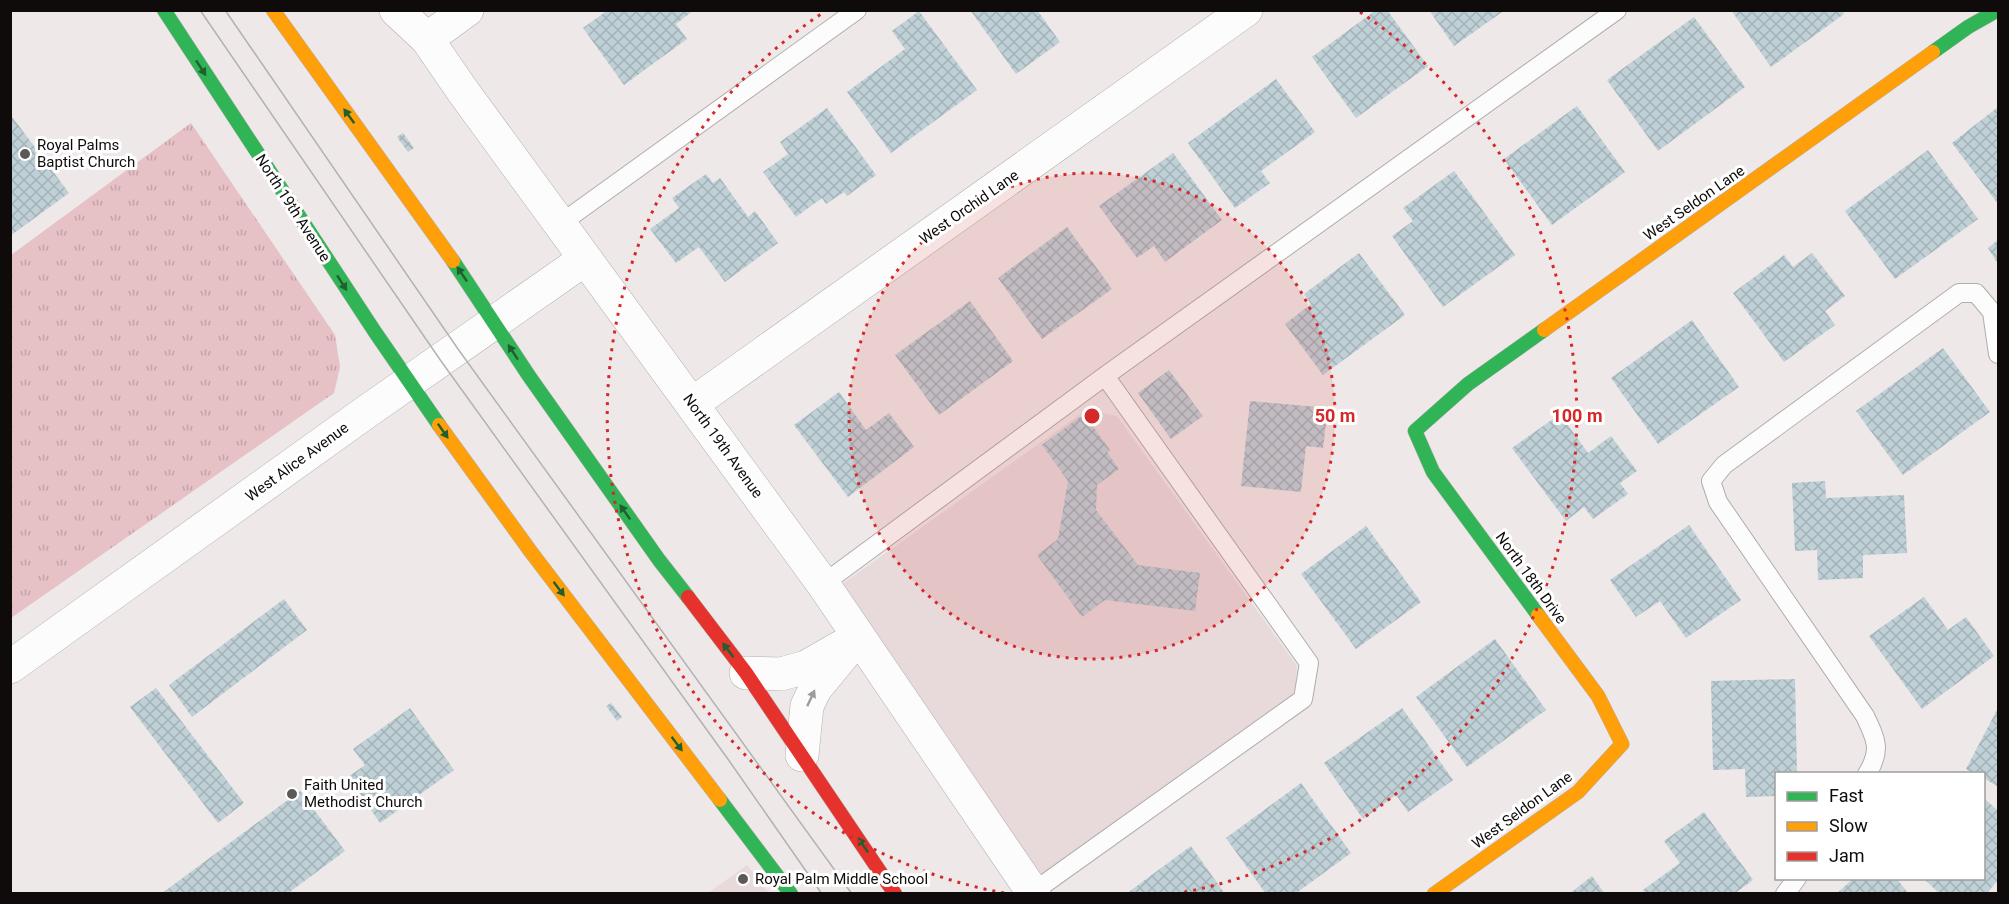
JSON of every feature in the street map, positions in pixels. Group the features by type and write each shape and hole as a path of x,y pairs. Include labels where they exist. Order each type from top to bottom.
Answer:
{"main road":[{"name":"North 19th Avenue","path":"164,10 410,383 528,549 791,894"},
{"path":"273,10 461,272 529,376 659,560 746,673 895,894"},
{"name":"West Seldon Lane","path":"1415,431 1468,384 1959,34 1998,10"},
{"name":"North 18th Drive","path":"1415,431 1433,472 1598,696 1622,744"},
{"name":"West Seldon Lane","path":"1434,894 1578,792 1622,744"}],"street":[{"name":"North 19th Avenue","path":"396,10 427,39 823,584 1034,893"},
{"path":"427,39 467,10"},
{"name":"West Orchid Lane","path":"692,404 1246,10"},
{"name":"West Alice Avenue","path":"10,667 369,410 585,259"},
{"path":"746,673 781,674 806,667 858,637"},
{"path":"802,755 807,706 815,689 858,637"}],"lane":[{"path":"560,224 857,10"},
{"path":"823,584 1105,376 1617,10"},
{"path":"1868,772 1875,762 1877,741 1865,716 1718,502 1711,481 1724,465 1959,292 1976,293 1992,312 1998,354"},
{"path":"1034,893 1303,699 1309,663 1105,376"},
{"path":"1785,894 1796,880"}],"shaded area":[{"path":"1086,410 1117,416 1297,666 1295,697 1042,877 841,585"},
{"name":"Royal Palm Middle School","path":"747,865 769,893 708,893"}],"green space":[{"path":"191,123 335,335 340,367 334,393 11,618 11,255"}],"building":[{"path":"608,10 694,10 676,24 687,39 624,85 583,28"},
{"path":"970,10 1037,10 1060,42 1016,74"},
{"path":"1376,10 1387,10 1428,66 1356,118 1312,57"},
{"path":"1429,10 1505,10 1454,46"},
{"path":"1731,10 1842,10 1844,14 1771,67"},
{"path":"919,11 977,90 891,153 847,92 905,49 892,31"},
{"path":"1694,17 1745,87 1658,151 1607,80"},
{"path":"1276,79 1315,132 1261,171 1270,183 1235,208 1188,143"},
{"path":"1577,106 1625,172 1552,225 1504,159"},
{"path":"1998,107 1998,204 1952,143"},
{"path":"827,108 876,175 847,196 844,192 826,204 822,198 796,217 763,172 788,154 780,142"},
{"name":"Royal Palms Baptist Church","path":"10,114 69,193 10,236"},
{"path":"403,133 414,148 408,152 397,137"},
{"path":"1928,150 1978,219 1895,279 1845,211"},
{"path":"1173,153 1222,220 1165,262 1154,246 1137,258 1099,206"},
{"path":"1454,171 1515,255 1443,307 1392,236 1413,221 1403,208"},
{"path":"706,174 713,183 720,178 748,217 755,211 778,243 725,282 699,247 676,263 650,229 679,208 672,198"},
{"path":"1067,227 1112,289 1042,339 998,278"},
{"path":"1998,240 1998,264 1988,248"},
{"path":"1359,253 1405,315 1323,375 1285,324 1311,304 1304,294"},
{"path":"1812,253 1845,296 1825,311 1835,325 1784,362 1733,293 1784,255 1793,267"},
{"path":"970,301 1013,361 939,415 895,355"},
{"path":"1692,320 1739,387 1658,444 1611,378"},
{"path":"1943,348 1990,412 1903,475 1856,411"},
{"path":"1169,370 1203,416 1171,439 1138,393"},
{"path":"839,392 866,430 889,413 914,447 848,497 794,425"},
{"path":"1250,401 1328,408 1323,448 1306,446 1301,492 1241,486"},
{"path":"1084,414 1110,450 1107,452 1119,469 1097,485 1096,510 1138,565 1200,573 1195,611 1105,600 1082,617 1037,555 1058,539 1068,481 1042,445"},
{"path":"1560,414 1588,453 1611,436 1637,471 1620,483 1628,494 1593,519 1584,507 1566,521 1512,448"},
{"path":"1825,481 1826,498 1904,495 1907,553 1863,555 1863,578 1818,580 1817,550 1795,551 1792,483"},
{"path":"1689,525 1741,600 1686,638 1660,601 1636,617 1610,580"},
{"path":"1366,526 1421,602 1356,649 1301,574"},
{"path":"1924,597 1948,630 1966,617 1994,656 1922,709 1869,636"},
{"path":"284,599 307,630 192,717 169,685"},
{"path":"1495,639 1546,710 1467,767 1416,697"},
{"path":"1795,679 1797,772 1775,772 1775,796 1746,797 1745,769 1713,770 1711,681"},
{"path":"156,688 244,803 218,823 130,707"},
{"path":"611,703 622,717 617,721 606,706"},
{"path":"410,708 454,770 380,823 348,777 365,765 353,749"},
{"path":"1402,708 1453,780 1408,812 1396,795 1363,819 1324,763"},
{"path":"1998,708 1998,787 1985,779 1985,772 1971,772 1966,769"},
{"path":"1301,783 1351,853 1295,894 1266,894 1226,838"},
{"path":"300,791 345,851 287,894 161,894"},
{"path":"1985,799 1998,811 1998,880 1986,894 1940,894 1925,880 1985,880"},
{"path":"1704,812 1753,880 1734,894 1645,894 1643,890 1680,863 1664,841"},
{"path":"1191,846 1225,894 1126,894"},
{"path":"1592,876 1605,894 1569,894"},
{"path":"1852,880 1898,880 1909,894 1836,894"}],"tram line":[{"path":"200,10 441,361 730,762 822,894"},
{"path":"225,10 458,349 852,894"}],"traffic: fast":[{"path":"164,10 375,332 439,425"},
{"path":"1933,52 1968,27 1998,10"},
{"path":"453,261 529,376 659,560 688,597"},
{"path":"1538,615 1433,472 1415,431 1468,384 1544,330"},
{"path":"720,800 791,894"}],"traffic: slow":[{"path":"273,10 453,261"},
{"path":"1544,330 1933,52"},
{"path":"439,425 531,552 720,800"},
{"path":"1434,894 1578,792 1622,744 1598,696 1538,615"}],"traffic: jam":[{"path":"688,597 746,673 895,894"}],"place":[{"name":"Royal Palms Baptist Church","path":"25,154"},
{"name":"Faith United Methodist Church","path":"292,794"},
{"name":"Royal Palm Middle School","path":"743,879"}]}
